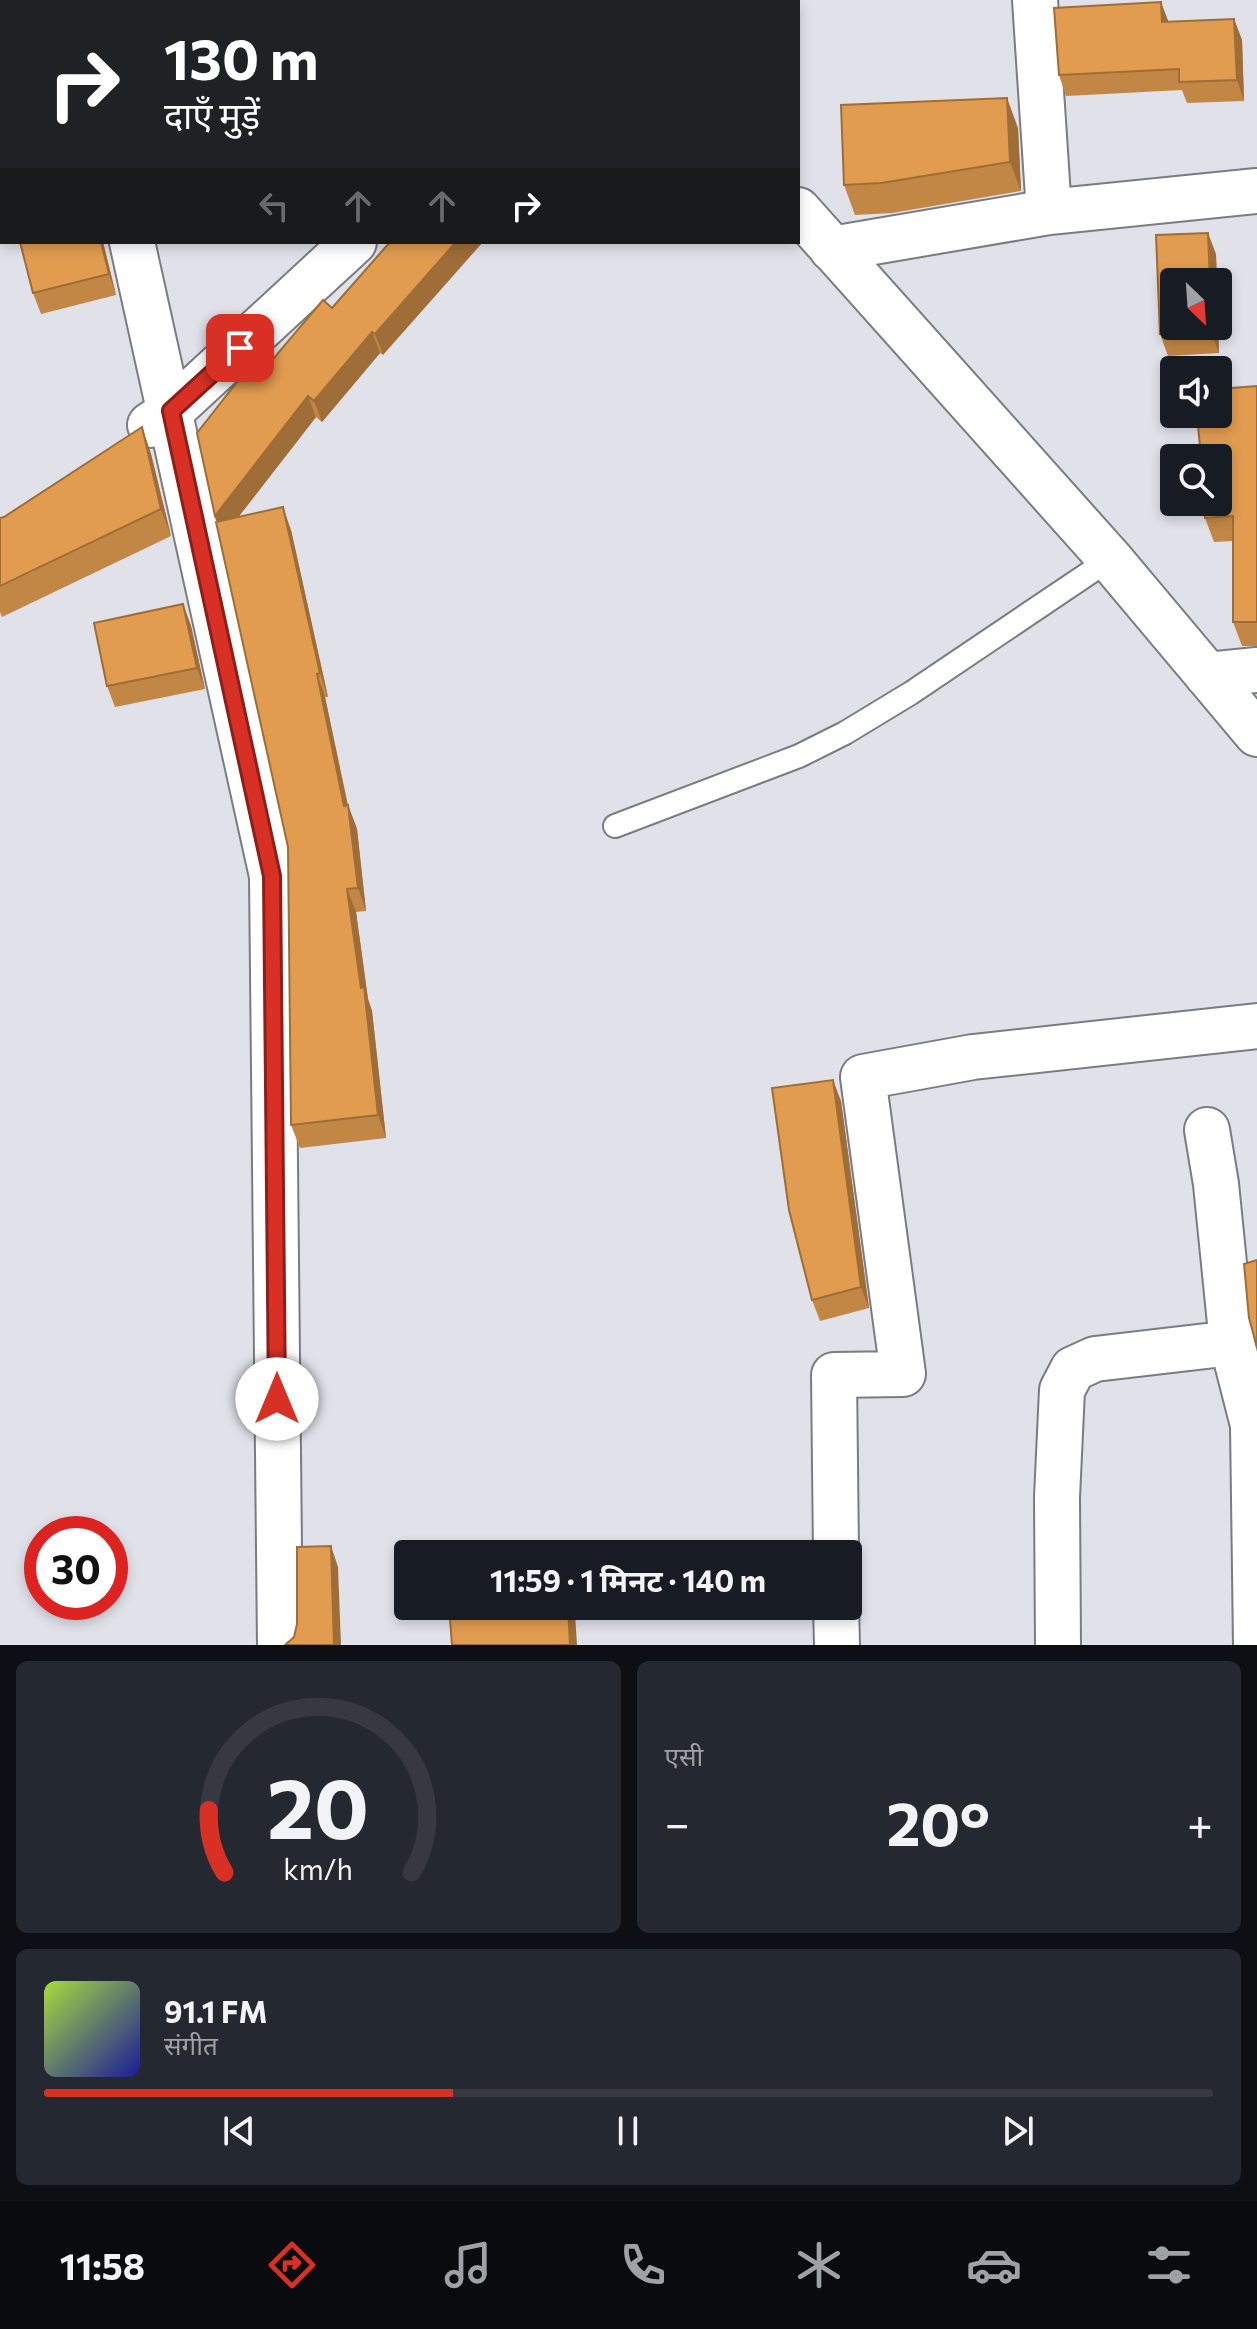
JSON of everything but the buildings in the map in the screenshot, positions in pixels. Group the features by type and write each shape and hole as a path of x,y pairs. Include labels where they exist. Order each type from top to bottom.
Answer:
{"street":[{"path":"1035,0 1049,212"},
{"path":"832,249 1049,212 1257,191"},
{"path":"800,212 1110,559 1257,734"},
{"path":"132,244 272,876 280,1645"},
{"path":"118,445 171,411 352,244"},
{"path":"1207,675 1257,670"},
{"path":"836,1540 834,1375 903,1374 863,1077 973,1057 1257,1026"},
{"path":"1207,1130 1216,1184 1232,1343 1255,1424 1256,1645"},
{"path":"1058,1645 1057,1497 1062,1390 1073,1369 1095,1359 1232,1343"},
{"path":"836,1620 837,1645"}],"lane":[{"path":"615,826 799,756 845,733 911,693 1110,559"}],"route":[{"path":"240,348 171,411 272,876 277,1399"}]}
